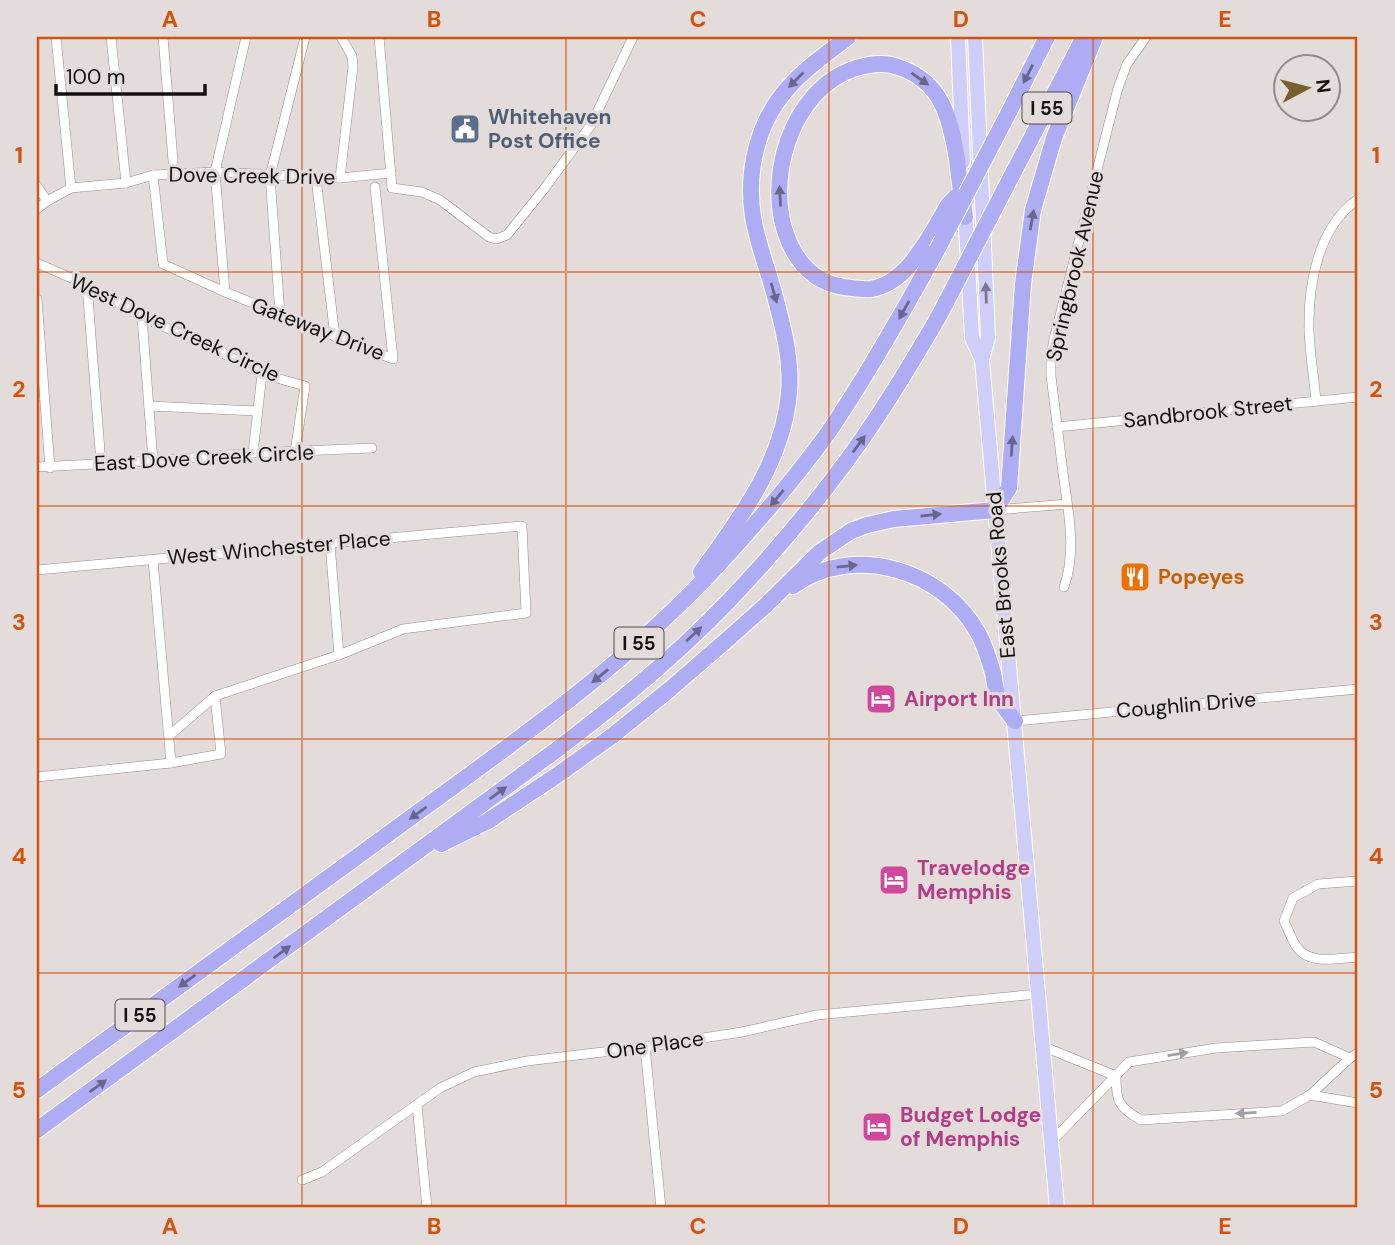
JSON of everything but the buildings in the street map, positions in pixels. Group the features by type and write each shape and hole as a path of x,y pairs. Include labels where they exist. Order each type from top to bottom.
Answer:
{"highway":[{"path":"671,614 730,531 770,465 789,393 788,349 751,197 757,146 763,127 793,82 851,37"},
{"name":"I 55","path":"37,1090 525,735 621,659 671,614 719,564 790,482 827,434 893,330 1047,37"},
{"name":"I 55","path":"37,1130 621,701 714,616 750,579 826,488 886,404 940,314 1084,37"},
{"path":"404,862 488,821 612,736 765,606 820,552 851,531 894,519 995,510 1009,488 1023,284 1034,210 1054,138 1095,37"},
{"path":"965,217 950,125 945,108 929,84 916,75 889,64 850,70 825,86 804,109 782,157 779,201 783,223 794,254 814,276 839,286 871,289 887,283 913,261 948,205 971,183"},
{"path":"765,606 799,582 836,567 867,564 884,566 919,578 954,602 977,631 985,647 999,700 1014,721"}],"main road":[{"name":"East Brooks Road","path":"958,37 972,338 982,360 1056,1208"},
{"name":"East Brooks Road","path":"975,37 988,338 982,360"}],"street":[{"path":"56,37 71,188"},
{"path":"111,37 126,183"},
{"path":"163,37 174,173"},
{"path":"225,292 215,172 246,37"},
{"path":"280,314 270,176 305,37"},
{"path":"340,178 353,67 352,56 341,37"},
{"path":"379,37 393,188 428,194 450,206 492,239 504,237 584,136 597,115 633,37"},
{"name":"Springbrook Avenue","path":"1063,587 1068,575 1070,557 1051,355 1118,88 1127,64 1146,37"},
{"name":"Dove Creek Drive","path":"37,209 71,188 126,183 153,175 215,172 340,178 391,173"},
{"name":"Gateway Drive","path":"153,175 163,264 225,292 393,359 375,187"},
{"path":"316,178 335,337"},
{"path":"37,187 47,201"},
{"path":"1317,401 1309,331 1312,283 1326,236 1345,209 1358,198"},
{"name":"West Dove Creek Circle","path":"37,263 87,285 142,317 221,352 262,374 305,386 295,452"},
{"path":"87,285 101,464"},
{"path":"37,299 50,468"},
{"path":"142,317 153,461"},
{"path":"253,453 262,374"},
{"name":"Sandbrook Street","path":"1058,427 1358,397"},
{"path":"149,406 257,411"},
{"name":"East Dove Creek Circle","path":"37,467 372,447"},
{"path":"995,510 1067,504"},
{"name":"West Winchester Place","path":"37,570 522,526 526,612 403,629 339,655"},
{"path":"169,736 215,696 339,655 330,544"},
{"path":"153,560 171,764"},
{"name":"Coughlin Drive","path":"1014,721 1358,689"},
{"path":"37,777 171,764 221,754 215,696"},
{"path":"1358,880 1318,884 1293,898 1284,921 1297,948 1307,957 1325,960 1358,957"},
{"name":"One Place","path":"302,1180 322,1172 440,1088 474,1072 527,1061 645,1047 742,1031 817,1015 1038,994"},
{"path":"1051,1143 1129,1062 1216,1048 1314,1042 1354,1056 1310,1096 1282,1111 1141,1120 1127,1112 1116,1096 1116,1076"},
{"path":"1042,1046 1116,1076"},
{"path":"645,1047 661,1208"},
{"path":"1310,1096 1358,1103"},
{"path":"417,1105 427,1208"}],"place":[{"name":"Whitehaven Post Office","path":"465,129"},
{"name":"Popeyes","path":"1135,577"},
{"name":"Airport Inn","path":"881,699"},
{"name":"Travelodge Memphis","path":"894,880"},
{"name":"Budget Lodge of Memphis","path":"877,1127"}]}
